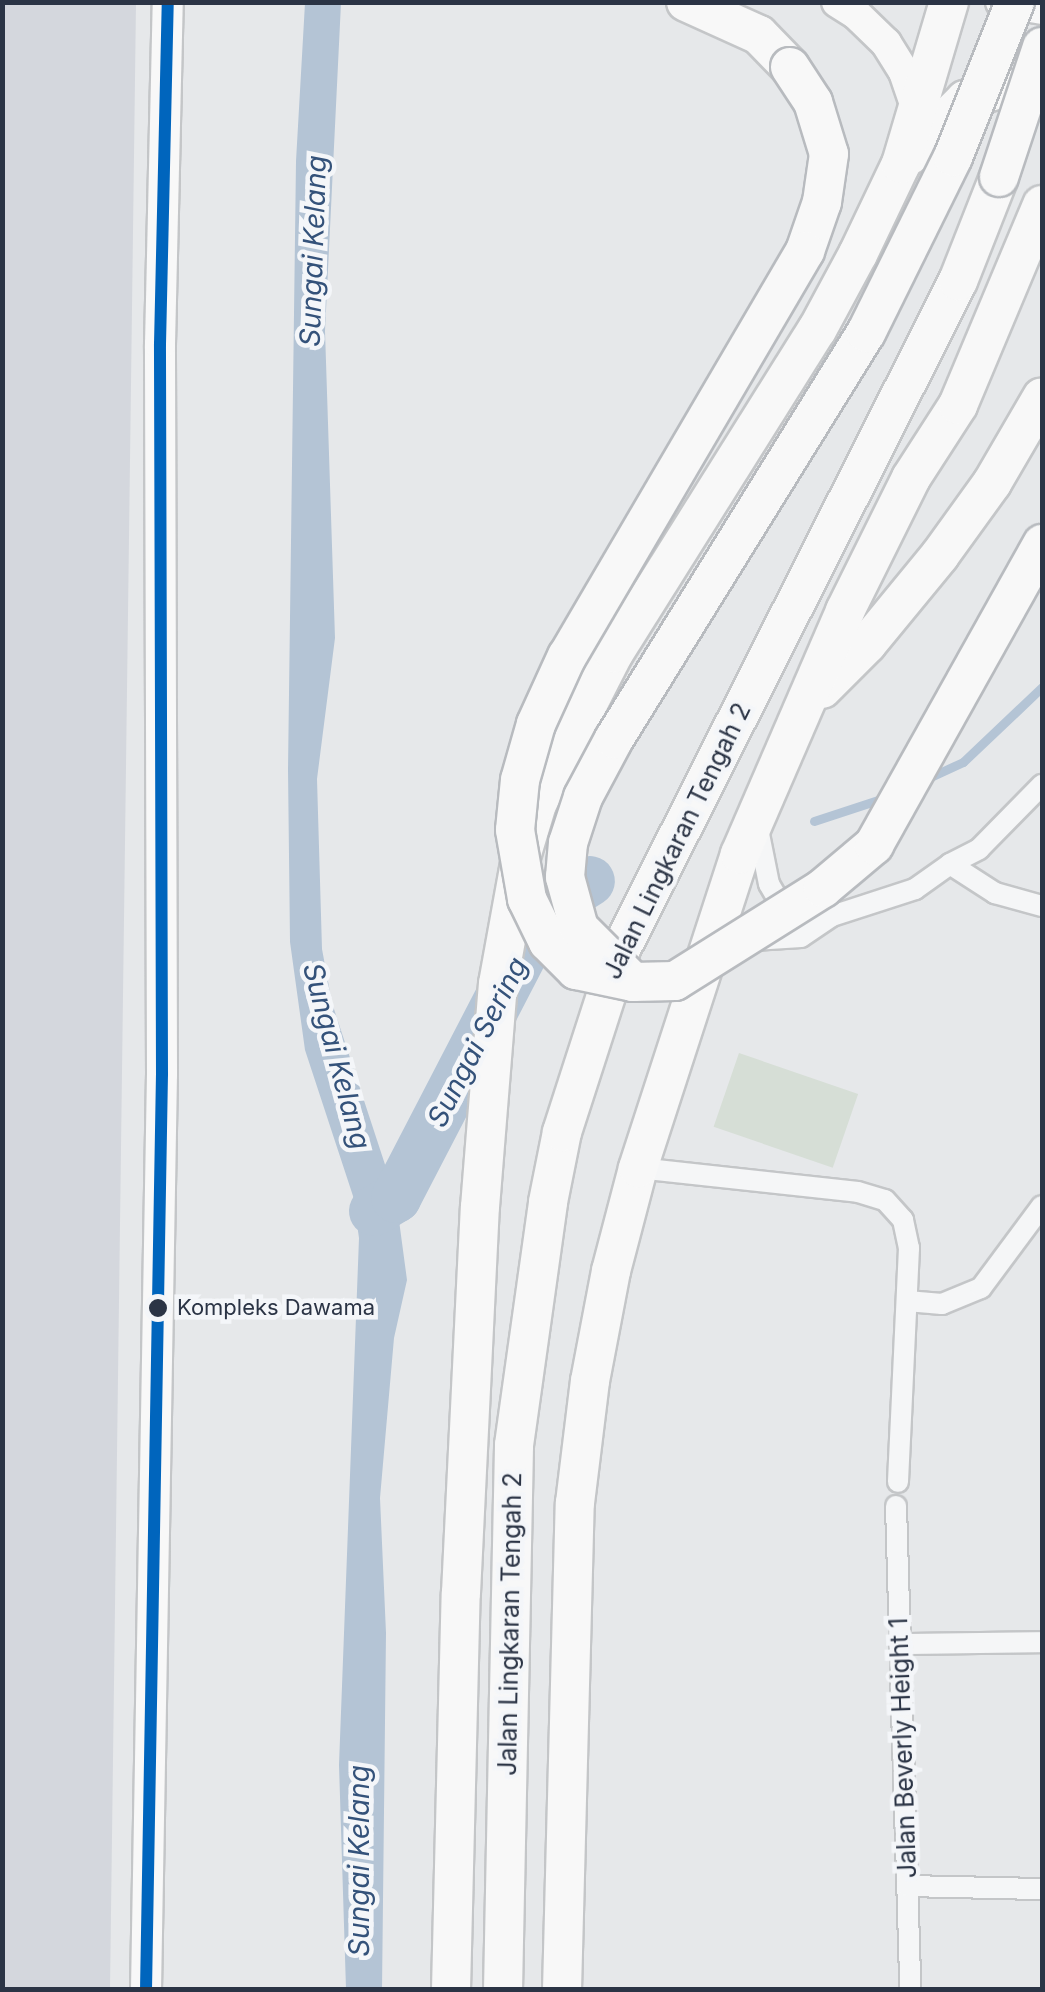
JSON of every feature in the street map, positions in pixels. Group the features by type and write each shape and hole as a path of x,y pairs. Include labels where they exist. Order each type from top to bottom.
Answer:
{"highway":[{"path":"686,2 759,36 790,68 814,102 828,154 822,202 805,251 567,656 536,724 520,780 515,830 527,899 548,942 576,970 633,982 675,982 823,888 874,845 1042,544"},
{"path":"451,1990 461,1593 480,1207 505,928 538,804 576,723 622,639 817,330 901,164 948,2"},
{"path":"633,982 579,928 565,877 568,844 583,797 614,739 866,334 953,157 1015,2"},
{"name":"Jalan Lingkaran Tengah 2","path":"503,1990 514,1445 548,1202 562,1132 620,950 958,281 1042,47"},
{"path":"901,164 966,100 1003,88 1042,95"},
{"path":"562,1990 575,1503 597,1344 638,1168 740,854 845,611 911,478 958,405 1042,205"},
{"path":"808,703 867,644 940,555 992,483 1042,397"}],"main road":[{"path":"146,1990 162,1074 160,344 168,2"},
{"path":"836,2 856,14 886,43 904,72 918,113"},
{"path":"1001,2 1042,9"}],"street":[{"path":"694,987 760,936 801,936 832,916 914,889 979,849 1042,786"},
{"path":"756,822 769,884 776,896 832,916"},
{"path":"950,864 995,893 1042,906"},
{"path":"638,1168 858,1192 885,1200 904,1220 910,1248 898,1482"},
{"path":"907,1301 942,1304 981,1288 1042,1206"},
{"name":"Jalan Beverly Height 1","path":"896,1506 910,1990"},
{"path":"900,1644 1042,1642"},
{"path":"907,1886 1042,1889"}],"shaded area":[{"path":"3,2 136,3 110,1989 3,1989"},
{"path":"739,1053 858,1094 833,1168 714,1127"}],"water":[{"name":"Sungai Kelang","path":"305,3 341,3 325,331 335,638 317,779 322,949 332,1003 396,1198 407,1280 394,1338 380,1498 386,1633 382,1990 346,1989 339,1765 359,1238 353,1196 305,1050 290,942 288,770 296,161"}],"waterway":[{"name":"Sungai Sering","path":"924,780 963,762 1042,687"},
{"name":"Sungai Sering","path":"814,821 887,797"},
{"name":"Sungai Sering","path":"374,1211 396,1198 546,909 590,881"}],"transit line":[{"path":"146,1990 162,1074 160,344 168,2"}],"place":[{"name":"Kompleks Dawama","path":"158,1308"}]}
